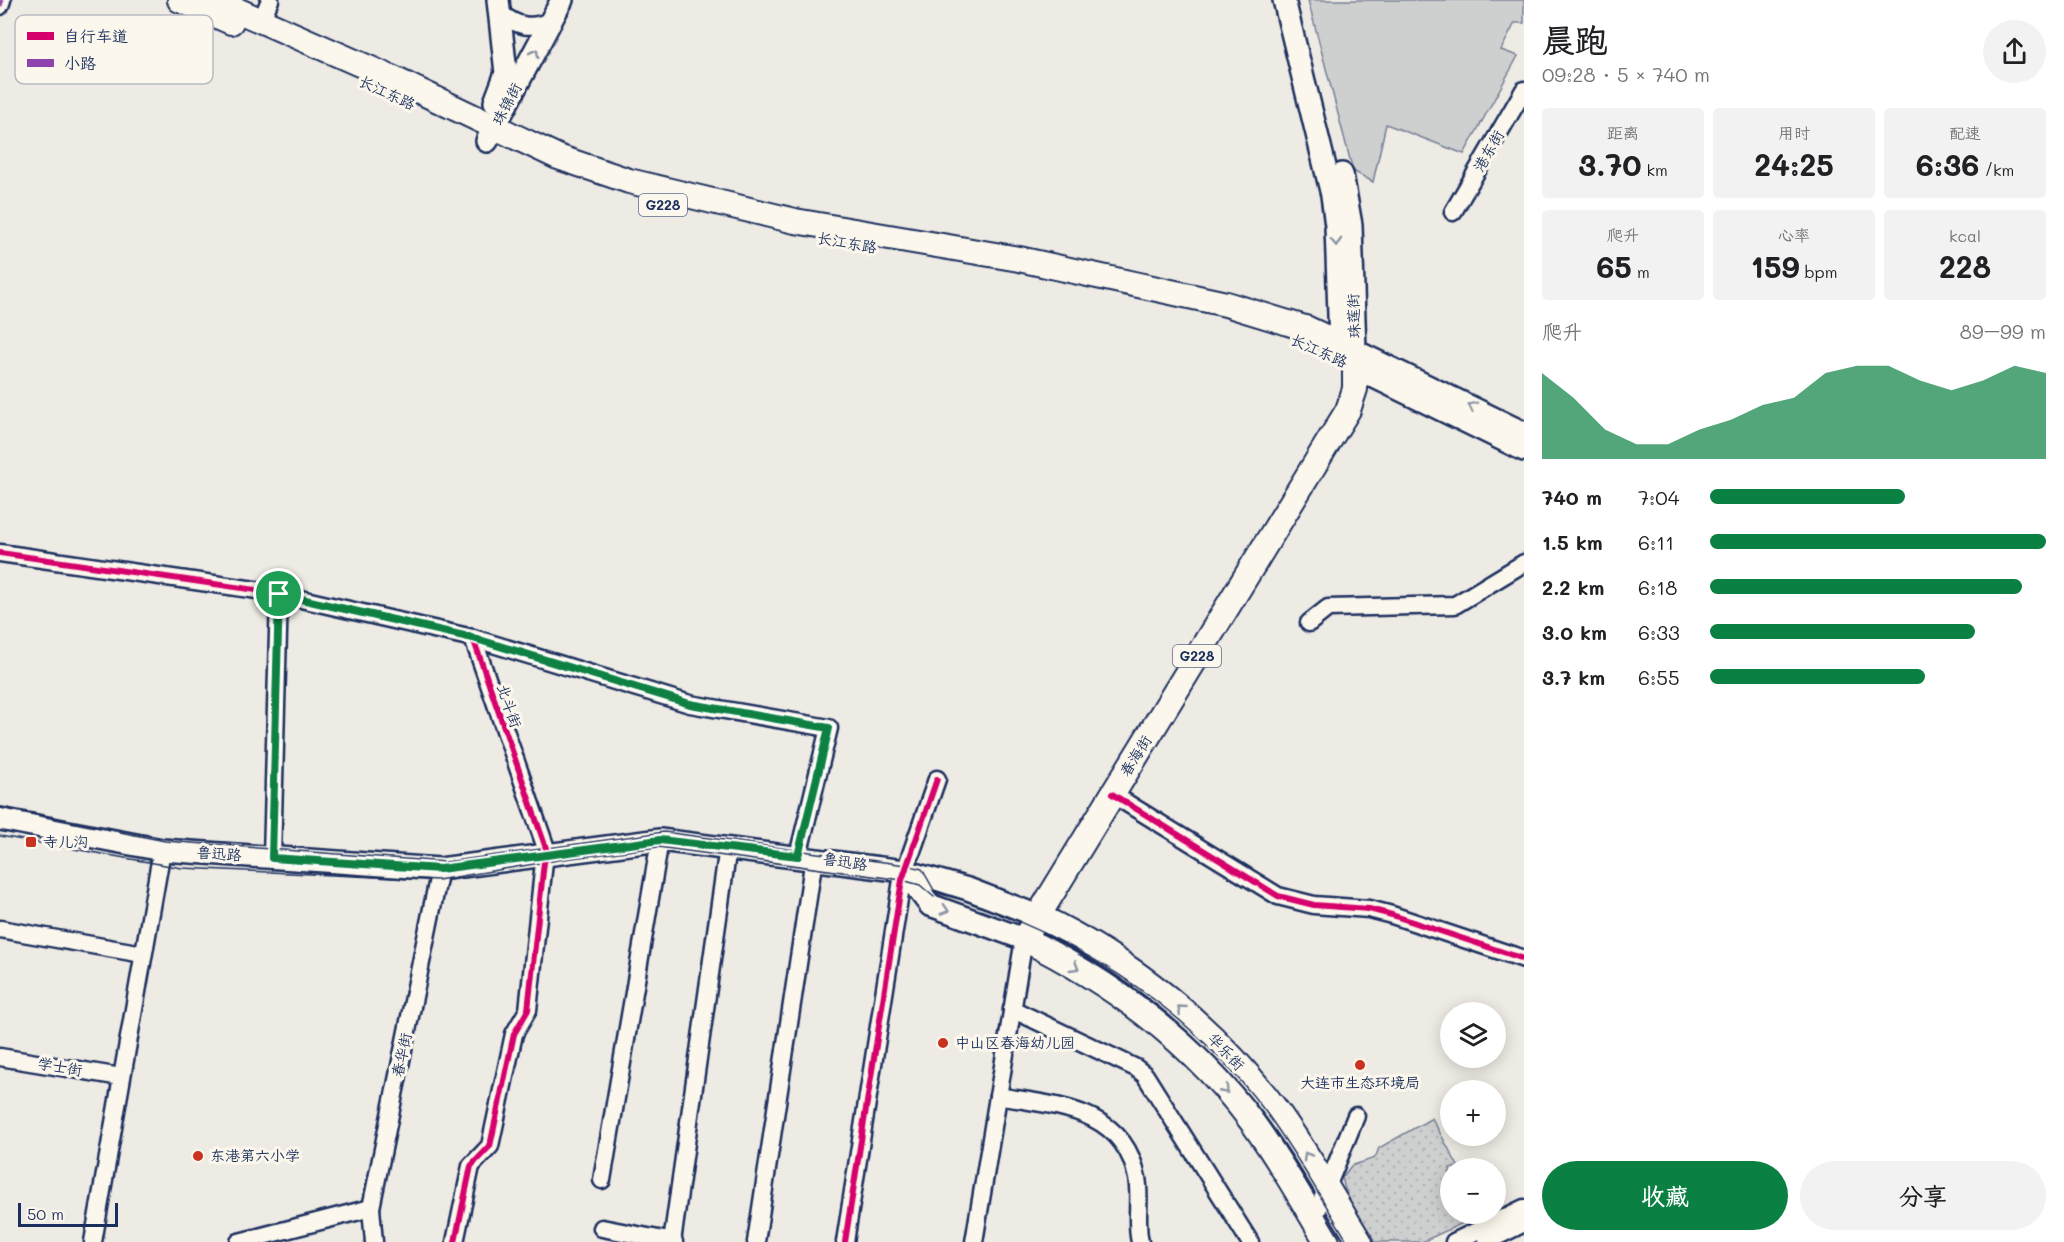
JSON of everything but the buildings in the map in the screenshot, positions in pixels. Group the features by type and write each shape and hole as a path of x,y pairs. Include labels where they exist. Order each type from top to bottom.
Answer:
{"highway":[{"name":"长江东路","path":"180,0 390,93 488,131"},
{"name":"长江东路","path":"214,0 266,10 488,131 552,171 626,195 793,234 1016,272 1179,306 1351,354"},
{"name":"春海街","path":"1024,939 1348,410 1355,389 1351,354"},
{"name":"华乐街","path":"1038,916 1069,931 1132,969 1191,1017 1248,1075 1274,1107 1360,1242"},
{"name":"华乐街","path":"1024,939 1116,992 1200,1063 1252,1122 1327,1242"}],"main road":[{"name":"珠锦街","path":"488,131 562,0"},
{"name":"珠莲街","path":"1284,0 1332,195 1351,354"},
{"name":"珠莲街","path":"1299,0 1346,193 1351,225 1351,354"},
{"name":"珠锦街","path":"488,131 506,73 499,7"},
{"name":"长江东路","path":"1351,354 1524,433"},
{"name":"长江东路","path":"1351,354 1524,450"},
{"name":"鲁迅路","path":"0,819 162,850 440,869 660,840 904,871 968,889 1038,916"},
{"path":"904,871 930,905 1024,939"}],"street":[{"path":"0,6 2,0"},
{"path":"499,7 524,27 538,27 552,20"},
{"name":"港东街","path":"1453,212 1524,90"},
{"path":"0,553 279,594 473,638 690,704 829,728 806,857 756,1242"},
{"path":"1309,623 1328,608 1455,605 1524,563"},
{"path":"272,858 279,594"},
{"name":"北斗街","path":"473,638 548,854"},
{"path":"845,1242 904,871 937,779"},
{"path":"1112,794 1278,896 1314,905 1381,912 1524,959"},
{"path":"602,1180 660,840"},
{"path":"602,1228 673,1242 729,847"},
{"path":"93,1242 162,850"},
{"path":"455,1242 471,1166 490,1146 514,1034 528,1010 544,862 548,854"},
{"name":"春华街","path":"374,1242 371,1208 440,869"},
{"path":"0,928 143,954"},
{"name":"春海街","path":"974,1242 1024,939"},
{"path":"1012,1009 1136,1068 1145,1075 1250,1242"},
{"name":"学士街","path":"0,1057 121,1077"},
{"path":"998,1096 1078,1111 1101,1122 1121,1139 1133,1159 1138,1179 1137,1230 1140,1242"},
{"path":"1314,1219 1356,1116"},
{"path":"239,1242 371,1208"},
{"path":"1454,1242 1524,1208"},
{"path":"1486,1242 1524,1223"}],"shaded area":[{"path":"1308,0 1524,0 1524,23 1515,23 1501,50 1518,56 1464,154 1386,124 1373,182 1353,171"},
{"path":"1432,1118 1440,1133 1440,1146 1447,1146 1454,1158 1440,1158 1440,1224 1461,1224 1422,1242 1371,1242 1348,1200 1342,1178 1351,1166 1375,1158 1379,1148"}],"tram line":[{"path":"0,808 165,841 446,862 664,832 922,869 934,890 1030,926 1075,949 1158,1002 1196,1035 1232,1071 1265,1111 1298,1159 1348,1242"},
{"path":"0,836 182,868 438,880 564,859 658,847 902,880 920,885 934,897"}],"marked path":[{"path":"0,6 2,0"}],"cycle path":[{"path":"0,553 270,592 473,638 690,704 829,728 798,856"},
{"path":"455,1242 471,1166 490,1146 514,1034 528,1010 544,862 548,854 473,638"},
{"path":"845,1242 902,880 937,779"},
{"path":"1112,794 1278,896 1314,905 1369,909 1524,959"}],"place":[{"name":"寺儿沟","path":"31,842"},
{"name":"中山区春海幼儿园","path":"943,1043"},
{"name":"大连市生态环境局","path":"1360,1065"},
{"name":"东港第六小学","path":"198,1156"}],"route":[{"path":"279,594 473,638 604,680 690,704 829,728 798,856 660,840 440,869 272,858 279,594"}]}
